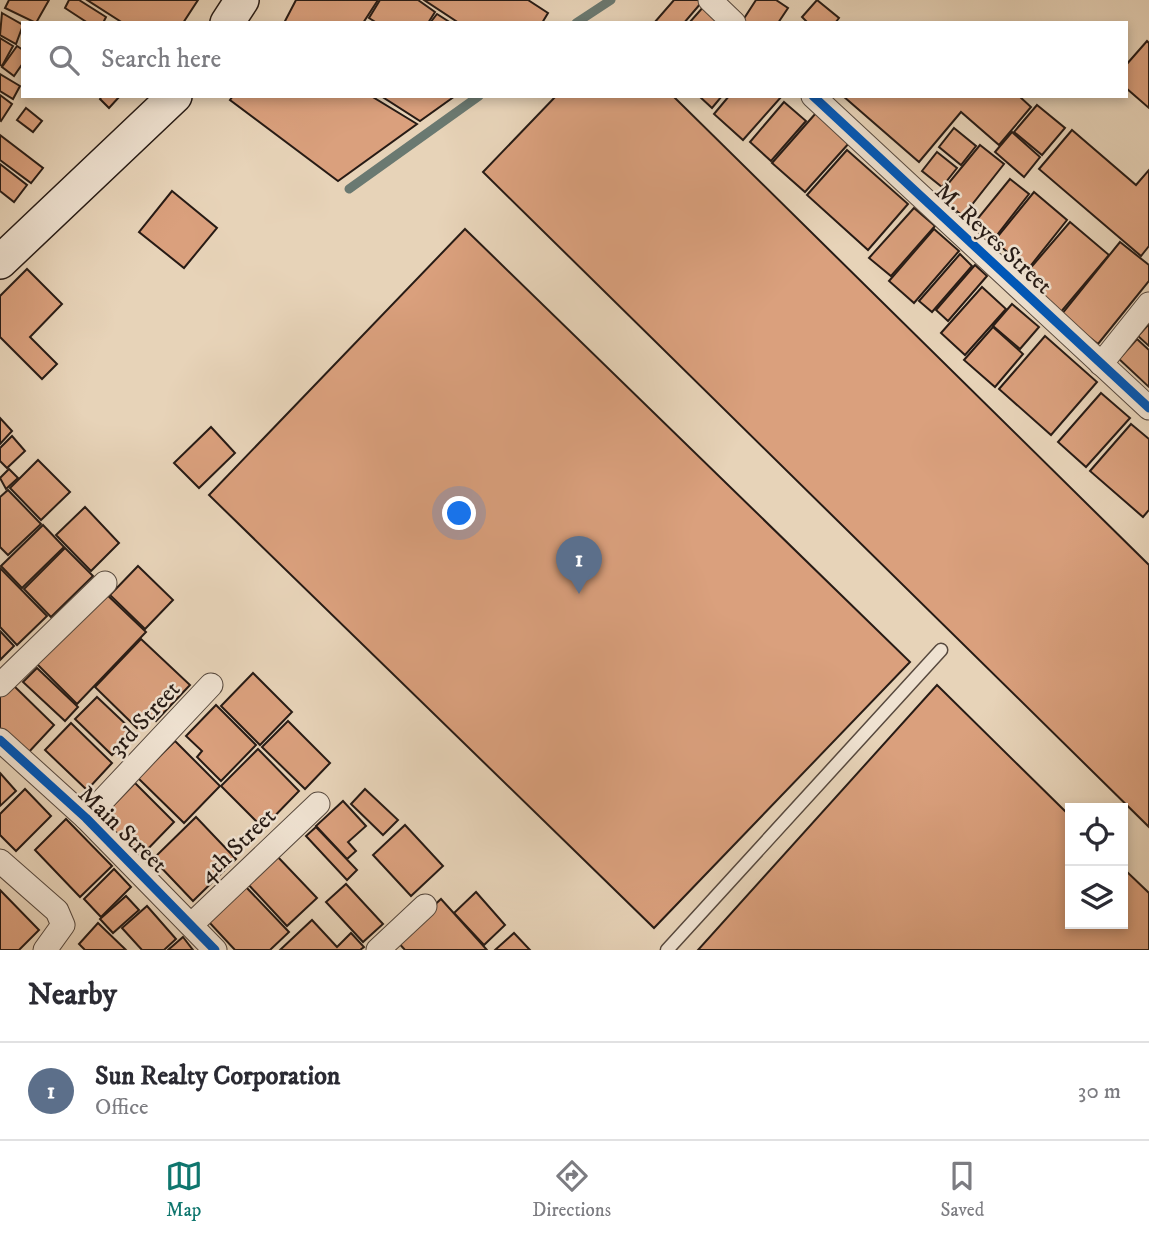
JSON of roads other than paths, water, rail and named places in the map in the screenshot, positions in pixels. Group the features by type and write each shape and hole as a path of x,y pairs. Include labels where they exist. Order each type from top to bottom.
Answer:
{"main road":[{"path":"228,21 242,0"},
{"path":"0,262 173,98"}],"street":[{"path":"710,0 732,21"},
{"name":"M. Reyes Street","path":"815,98 1149,408"},
{"path":"1101,363 1149,304"},
{"path":"0,685 105,583"},
{"name":"3rd Street","path":"86,818 211,685"},
{"name":"Main Street","path":"0,740 86,818 215,950"},
{"name":"4th Street","path":"192,924 318,804"},
{"path":"0,861 57,911 63,925 45,950"},
{"path":"378,950 425,906"}],"lane":[{"path":"667,950 941,650"}],"waterway":[{"path":"579,21 611,0"},
{"path":"349,189 476,98"}],"place":[{"name":"Sun Realty Corporation","path":"579,594"}]}
